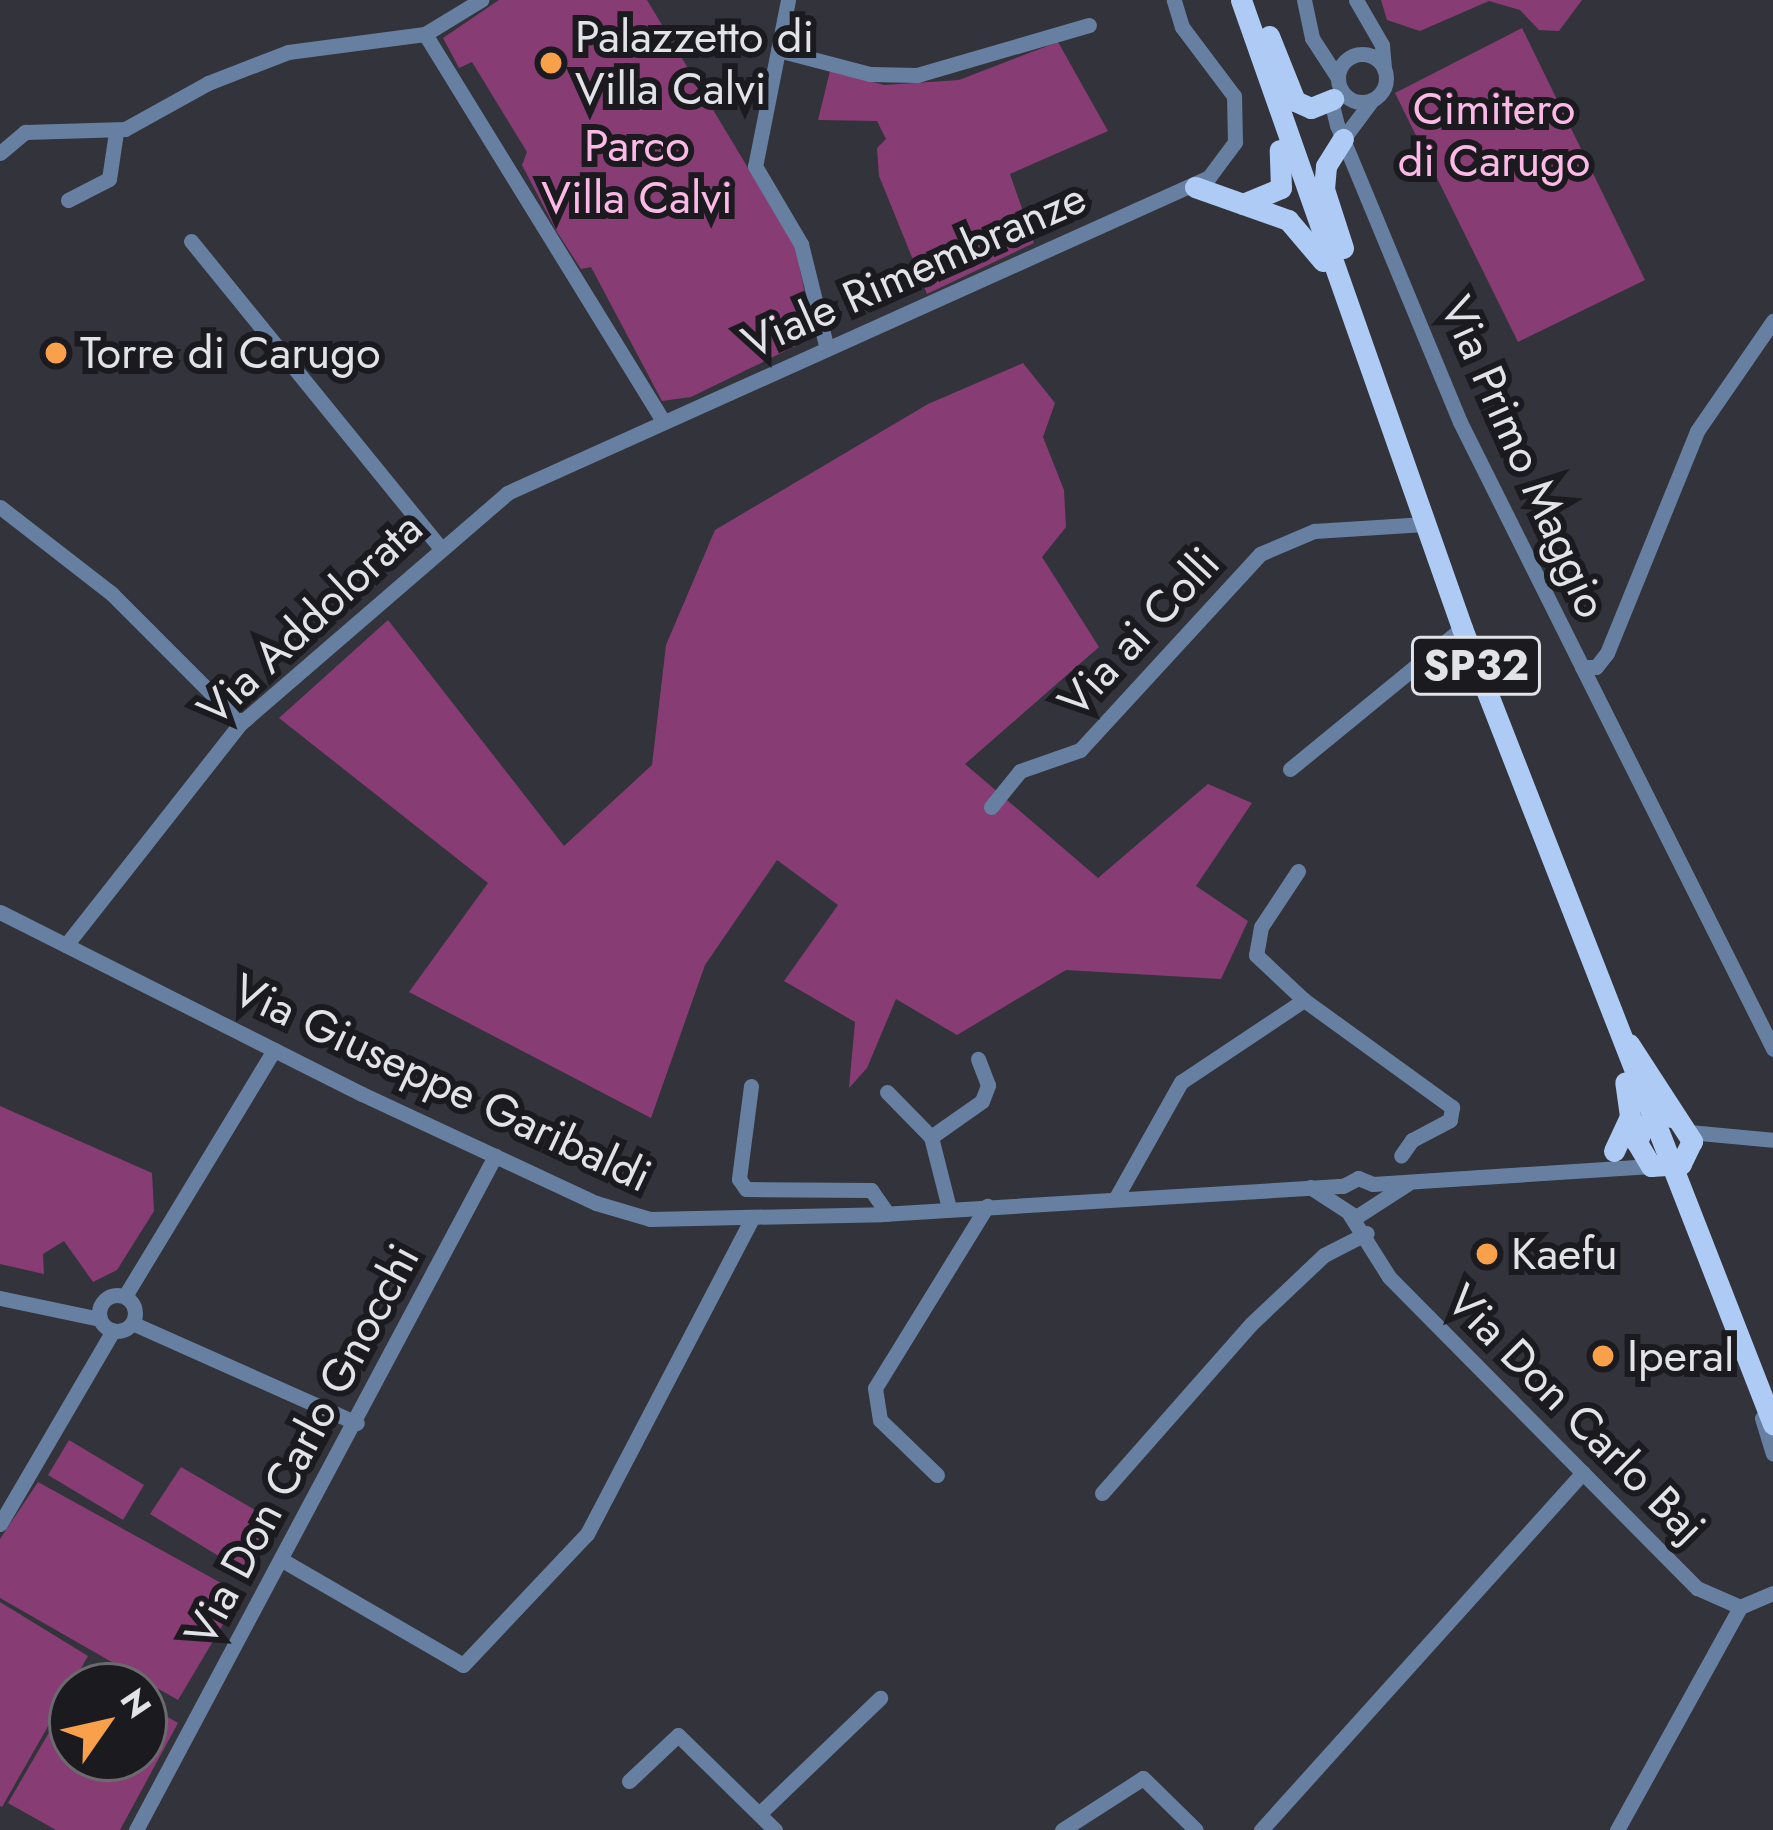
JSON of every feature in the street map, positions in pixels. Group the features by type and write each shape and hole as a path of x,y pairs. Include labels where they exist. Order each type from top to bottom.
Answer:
{"main road":[{"path":"1243,204 1271,196 1287,178 1244,44 1247,6"},
{"path":"1247,6 1295,101 1311,108 1337,89"},
{"name":"SP32","path":"1247,6 1462,628 1625,1045 1663,1124 1668,1166 1769,1386"},
{"path":"1343,139 1324,175 1346,257 1344,293"},
{"path":"1195,187 1216,188 1302,232 1344,293"},
{"path":"1614,1151 1630,1116 1625,1045"},
{"path":"1663,1124 1668,1166"},
{"name":"SP32","path":"1668,1166 1769,1386 1773,1424"}],"street":[{"path":"0,153 25,132 116,132 208,82 288,52 425,34 481,0"},
{"path":"788,0 755,166 801,244 827,349"},
{"path":"1174,0 1178,20 1228,85 1237,112 1228,156 1195,187"},
{"path":"1304,0 1312,38 1343,58 1368,56 1384,69"},
{"path":"1343,139 1382,90 1384,69 1382,45 1356,0"},
{"path":"1367,20 1369,41 1343,58 1337,89 1351,100 1372,100"},
{"path":"778,50 870,74 917,75 1089,25"},
{"path":"425,34 662,419"},
{"name":"Via Primo Maggio","path":"1337,89 1343,139 1460,422 1582,668 1596,667 1607,653 1697,430 1773,321"},
{"path":"68,200 109,179 116,132"},
{"name":"Viale Rimembranze","path":"662,419 1195,187"},
{"path":"191,241 440,547"},
{"name":"Via Addolorata","path":"66,945 241,723 440,547 507,493 662,419"},
{"path":"0,507 112,594 241,723"},
{"name":"Via ai Colli","path":"991,807 1020,771 1080,750 1260,554 1314,531 1425,524"},
{"path":"1290,769 1462,628"},
{"path":"1582,668 1773,1049"},
{"path":"1298,871 1261,927 1256,955 1304,1000 1452,1107 1450,1120 1412,1140 1401,1156"},
{"name":"Via Giuseppe Garibaldi","path":"0,911 495,1156 650,1219 888,1214 1302,1184 1344,1204"},
{"path":"1117,1196 1181,1082 1304,1000"},
{"path":"128,1297 274,1050"},
{"path":"931,1137 982,1101 988,1085 979,1059"},
{"path":"751,1086 739,1179 746,1189 871,1190 888,1214"},
{"path":"887,1092 931,1137 949,1208"},
{"path":"1593,1165 1663,1124 1773,1140"},
{"name":"Via Don Carlo Gnocchi","path":"136,1830 357,1423 495,1156"},
{"path":"1324,1255 1358,1178 1373,1184 1593,1165 1668,1166"},
{"path":"1344,1204 1373,1208 1411,1182"},
{"path":"1102,1493 1176,1407 1324,1255 1364,1233 1373,1208 1373,1184"},
{"path":"1344,1204 1364,1233"},
{"path":"937,1475 880,1420 875,1388 987,1206"},
{"path":"282,1560 463,1665 587,1534 752,1219"},
{"name":"Via Don Carlo Baj","path":"1364,1233 1374,1255 1697,1588 1740,1607"},
{"path":"0,1523 102,1322 111,1295 128,1297"},
{"path":"128,1297 137,1322"},
{"path":"0,1298 102,1322 137,1322 357,1423"},
{"path":"1769,1386 1773,1454"},
{"path":"1262,1830 1583,1473"},
{"path":"1617,1830 1740,1607 1771,1593"},
{"path":"759,1814 880,1698"},
{"path":"629,1781 678,1735 775,1830"},
{"path":"1062,1830 1143,1778 1196,1830"}],"green space":[{"name":"Parco Villa Calvi","path":"499,0 647,0 795,246 814,337 691,397 662,401 591,267 581,269 557,232 522,165 527,152 472,62 459,68 443,38"},
{"path":"1381,0 1582,0 1559,31 1539,30 1520,10 1489,1 1420,31 1387,20"},
{"name":"Cimitero di Carugo","path":"1522,28 1645,280 1518,342 1395,93"},
{"path":"1058,42 1108,131 1010,174 1034,243 927,294 879,176 877,148 886,139 877,121 818,120 830,71 884,85 959,80"},
{"path":"1023,363 1055,403 1043,437 1064,490 1066,527 1042,557 1099,647 965,764 1098,878 1208,784 1252,803 1196,886 1248,921 1221,979 1066,970 957,1035 896,999 867,1068 849,1088 855,1022 784,981 838,905 777,860 705,965 651,1118 409,992 488,883 279,718 388,620 564,846 652,765 666,645 715,530 928,404"},
{"path":"0,1106 152,1173 154,1211 117,1270 93,1282 64,1241 43,1254 44,1274 0,1264"},
{"path":"69,1440 144,1485 123,1520 48,1475"},
{"path":"181,1467 274,1521 243,1571 150,1514"},
{"path":"38,1482 241,1594 178,1700 168,1694 168,1662 112,1662 0,1598 0,1539"},
{"path":"0,1602 88,1656 85,1662 48,1662 48,1726 0,1806"},
{"path":"168,1717 178,1723 168,1741"},
{"path":"48,1734 48,1782 146,1782 120,1830 56,1830 8,1803"}],"place":[{"name":"Palazzetto di Villa Calvi","path":"551,63"},
{"name":"Torre di Carugo","path":"56,353"},
{"name":"Kaefu","path":"1487,1254"},
{"name":"Iperal","path":"1603,1356"}]}
